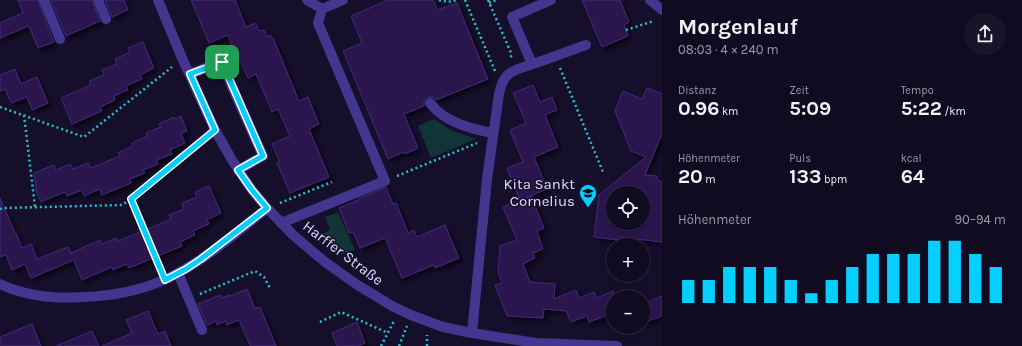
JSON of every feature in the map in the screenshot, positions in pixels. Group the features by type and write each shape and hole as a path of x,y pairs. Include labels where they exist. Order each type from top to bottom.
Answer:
{"street":[{"path":"44,0 60,39"},
{"path":"98,0 106,19"},
{"name":"Harffer Straße","path":"158,0 182,58 215,130 238,170 252,190 281,223 325,262 356,284 392,306 443,327 536,343 617,346"},
{"path":"307,0 322,9"},
{"path":"322,9 343,0"},
{"path":"532,64 512,17 551,0"},
{"path":"650,0 662,10"},
{"path":"281,223 385,181 318,23 322,9"},
{"path":"472,333 487,179 501,86 510,72 516,69 586,45"},
{"path":"190,74 222,62 263,156 238,170"},
{"path":"430,103 435,110 443,116 473,129 493,135"},
{"path":"0,284 13,289 42,296 59,298 109,295 140,289 165,280 201,259 216,249 267,208"},
{"path":"178,273 202,330"}],"path":[{"path":"439,0 448,2 458,0"},
{"path":"465,0 495,71 505,78"},
{"path":"496,0 489,1 510,53 511,59 508,63"},
{"path":"626,30 655,20"},
{"path":"555,56 604,172"},
{"path":"0,107 84,137 182,58"},
{"path":"24,115 35,207"},
{"path":"0,209 122,205 215,130"},
{"path":"385,181 493,135"},
{"path":"267,208 332,182"},
{"path":"131,199 165,280"},
{"path":"189,299 255,271 264,277 271,290"},
{"path":"382,346 400,310"},
{"path":"320,322 341,312 388,333"},
{"path":"399,346 403,337"}],"green space":[{"path":"434,119 451,130 476,139 431,158 418,126"},
{"path":"338,212 355,250 342,254 318,236 330,230 325,217"}],"building":[{"path":"18,0 38,0 54,42 38,48 29,26 0,38 0,23 23,13"},
{"path":"51,0 92,0 100,21 66,36"},
{"path":"105,0 124,0 128,10 112,17"},
{"path":"191,0 235,0 246,27 256,23 259,31 264,30 267,37 270,35 273,38 299,101 308,97 319,124 309,129 329,177 290,193 277,163 280,162 272,144 290,136 278,109 272,112 256,74 248,78 236,51 234,52 228,35 209,43"},
{"path":"388,0 433,0 438,10 457,3 488,79 436,100 432,97 428,97 424,101 424,106 404,114 418,148 388,159 343,51 362,43 351,16"},
{"path":"582,0 620,0 629,22 624,25 628,36 602,47"},
{"path":"143,42 154,68 140,75 142,79 126,86 128,90 114,96 115,100 100,107 102,111 72,124 61,98 91,85 89,81 104,75 102,70 117,64 115,59 130,52 128,48"},
{"path":"15,69 21,84 37,77 48,103 32,110 27,97 11,103 5,89 0,91 0,75"},
{"path":"533,85 540,102 552,97 557,110 545,115 558,147 534,157 547,189 526,198 531,196 544,228 537,231 543,249 533,253 535,258 523,264 530,282 555,284 554,299 576,290 579,298 594,292 597,298 606,294 606,316 589,322 587,316 571,322 566,311 544,309 543,318 507,316 495,285 502,283 498,272 500,246 517,240 503,207 520,200 507,168 523,162 510,130 526,123 513,93"},
{"path":"647,88 662,94 662,134 645,175 657,176 657,179 662,182 662,242 650,241 650,238 619,237 606,238 594,237 599,195 606,189 606,230 650,230 650,186 610,186 646,157 631,151 615,111 623,91 642,99"},
{"path":"181,116 187,131 181,134 185,143 170,150 172,154 157,160 158,164 143,170 145,173 130,179 131,183 102,195 100,189 84,196 82,190 67,196 65,192 41,202 37,194 34,173 54,165 56,170 70,164 73,169 88,163 91,168 120,156 118,153 133,146 132,143 147,136 146,133 161,127 159,124 174,117 175,119"},
{"path":"209,186 221,213 207,220 209,224 193,231 195,235 180,242 182,246 129,268 127,264 113,270 112,267 82,280 74,260 31,278 25,264 12,270 6,255 0,257 0,198 22,248 31,244 37,259 68,247 71,253 100,240 102,244 117,238 118,241 171,219 169,215 184,209 182,203 197,197 195,192"},
{"path":"386,187 393,204 396,203 408,233 414,230 417,237 445,225 459,258 435,268 434,265 402,278 385,238 360,248 353,232 349,233 339,208"},
{"path":"247,289 255,308 260,307 276,346 250,346 239,320 227,325 226,321 217,325 216,321 207,325 198,304 220,295 221,298 230,296"},
{"path":"662,296 662,316 650,320 650,301"},
{"path":"148,311 158,334 165,331 171,346 102,346 132,333 126,320"},
{"path":"357,322 365,343 357,346 337,346 332,333"},
{"path":"32,324 41,346 0,346 0,337"},
{"path":"92,331 99,346 56,346"}],"place":[{"name":"Kita Sankt Cornelius","path":"588,208"}],"route":[{"path":"222,62 263,156 238,170 267,208 216,249 186,269 165,280 131,199 215,130 190,74 222,62"}]}
